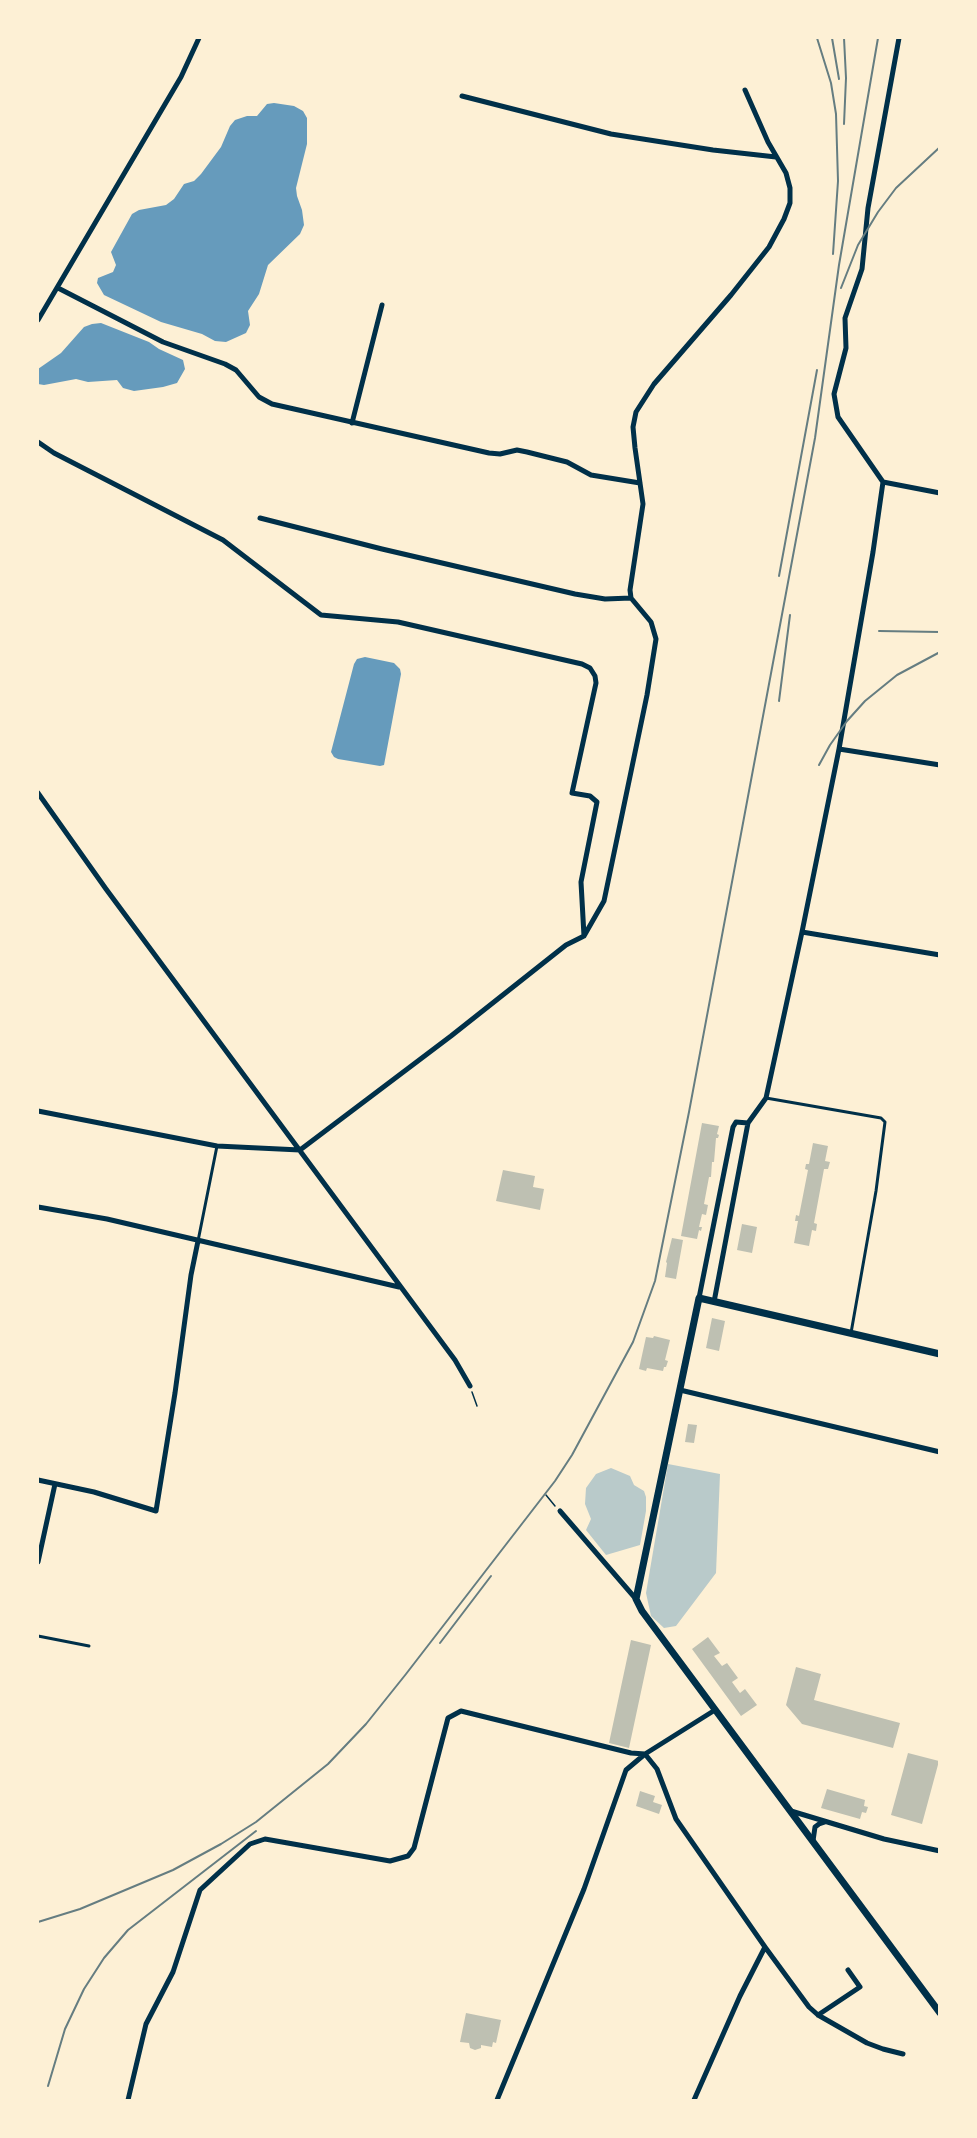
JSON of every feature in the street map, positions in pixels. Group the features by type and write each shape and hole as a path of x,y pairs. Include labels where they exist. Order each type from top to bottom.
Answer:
{"street":[{"path":"38,320 181,77 199,38"},
{"path":"714,1302 748,1123 766,1098 802,932 839,749 873,552 883,482 838,417 834,394 846,348 845,318 861,269 868,207 899,38"},
{"path":"38,1111 217,1146 300,1150 451,1036 566,945 584,936 606,896 655,647 656,634 651,622 631,598 631,572 642,511 633,427 638,408 654,384 770,247 788,210 790,195 788,180 745,90"},
{"path":"462,96 611,134 776,157"},
{"path":"58,288 163,342 236,370 253,391 265,401 489,453 500,454 517,450 527,452 567,462 591,475 640,483"},
{"path":"352,423 382,305"},
{"path":"38,442 54,453 216,536 321,615 398,622 582,664 590,668 596,676 596,683 572,793 591,796 597,802 581,882 584,936"},
{"path":"883,482 939,493"},
{"path":"260,518 575,594 605,599 631,598"},
{"path":"839,749 939,765"},
{"path":"38,793 106,889 455,1360 470,1386"},
{"path":"802,932 939,955"},
{"path":"636,1599 733,1125 738,1122 748,1123"},
{"path":"38,1207 106,1219 400,1287"},
{"path":"38,1480 94,1492 156,1511 198,1241"},
{"path":"699,1298 939,1354"},
{"path":"680,1390 939,1452"},
{"path":"38,1562 55,1484"},
{"path":"560,1511 636,1599 642,1611 939,2013"},
{"path":"497,2100 584,1889 625,1773 645,1754 715,1710"},
{"path":"128,2100 146,2024 173,1972 200,1890 250,1844 266,1839 390,1861 408,1856 414,1848 448,1719 461,1711 631,1753 645,1754 657,1769 676,1819 809,2007 818,2015 867,2043 903,2054"},
{"path":"791,1811 884,1839 939,1851"},
{"path":"813,1844 812,1836 815,1827 827,1822"},
{"path":"694,2100 740,1996 765,1947"},
{"path":"818,2015 860,1987 848,1970"}],"lane":[{"path":"766,1098 880,1118 885,1122 876,1191 851,1333"},
{"path":"198,1241 217,1146"},
{"path":"38,1635 89,1646"}],"path":[{"path":"470,1386 477,1406"},
{"path":"546,1495 560,1511"}],"shaded area":[{"path":"668,1464 720,1474 716,1573 676,1626 664,1628 651,1616 646,1593"},
{"path":"611,1468 630,1476 634,1485 644,1491 646,1511 640,1545 606,1555 586,1530 591,1519 585,1504 586,1488 596,1474"}],"water":[{"path":"267,104 294,106 303,111 307,118 307,144 296,188 304,225 300,234 268,265 259,294 248,311 250,325 246,333 226,342 215,341 202,334 161,322 104,295 97,283 98,278 113,272 116,265 111,252 132,214 139,210 166,205 174,199 184,184 194,181 201,174 221,147 235,120 257,116"},
{"path":"101,323 149,342 183,360 185,369 177,383 134,391 123,388 117,380 88,382 76,379 38,384 38,369 61,353 84,327"},
{"path":"365,657 394,663 400,669 401,674 384,765 380,766 338,759 331,752 354,664 357,659"}],"building":[{"path":"702,1123 719,1126 717,1134 719,1135 716,1138 714,1162 712,1162 711,1177 709,1177 704,1204 708,1205 706,1215 702,1214 699,1227 702,1227 697,1239 681,1236"},
{"path":"813,1143 828,1146 825,1161 830,1162 828,1169 824,1169 814,1223 817,1224 816,1231 812,1230 809,1246 794,1243 798,1221 795,1221 796,1215 799,1216 808,1170 805,1169 806,1164 809,1164"},
{"path":"503,1170 535,1176 533,1187 544,1189 540,1210 496,1201"},
{"path":"742,1224 757,1227 752,1253 737,1250"},
{"path":"672,1238 683,1240 676,1279 665,1277"},
{"path":"712,1318 725,1321 719,1351 706,1348"},
{"path":"654,1336 670,1340 665,1360 668,1361 666,1367 663,1371 639,1369 646,1337 653,1338"},
{"path":"688,1424 697,1425 694,1443 685,1442"},
{"path":"708,1637 720,1653 714,1656 722,1666 727,1663 738,1678 732,1682 740,1693 745,1689 757,1705 741,1716 692,1649"},
{"path":"631,1640 651,1645 629,1748 609,1743"},
{"path":"796,1667 821,1674 814,1700 900,1723 893,1748 802,1724 786,1705"},
{"path":"908,1753 939,1761 922,1824 891,1815"},
{"path":"827,1789 865,1800 864,1806 868,1807 866,1813 862,1812 860,1819 821,1808"},
{"path":"640,1791 655,1796 653,1802 662,1805 659,1814 636,1806"},
{"path":"466,2013 501,2020 496,2043 493,2042 492,2047 481,2045 481,2048 475,2050 470,2048 469,2043 460,2042"}],"railway":[{"path":"817,38 831,83 836,114 838,181 833,254"},
{"path":"832,38 839,79"},
{"path":"844,38 846,78 844,124"},
{"path":"38,1922 80,1909 173,1870 221,1844 256,1822 328,1764 366,1724 555,1481 572,1455 633,1342 655,1281 689,1112 815,438 839,265 878,38"},
{"path":"841,288 858,245 878,212 896,188 940,147"},
{"path":"779,576 817,370"},
{"path":"779,701 790,615"},
{"path":"879,631 940,632"},
{"path":"819,765 847,721 865,701 897,675 940,652"},
{"path":"440,1643 491,1576"},
{"path":"48,2086 65,2029 84,1989 104,1958 128,1930 256,1831"}]}
